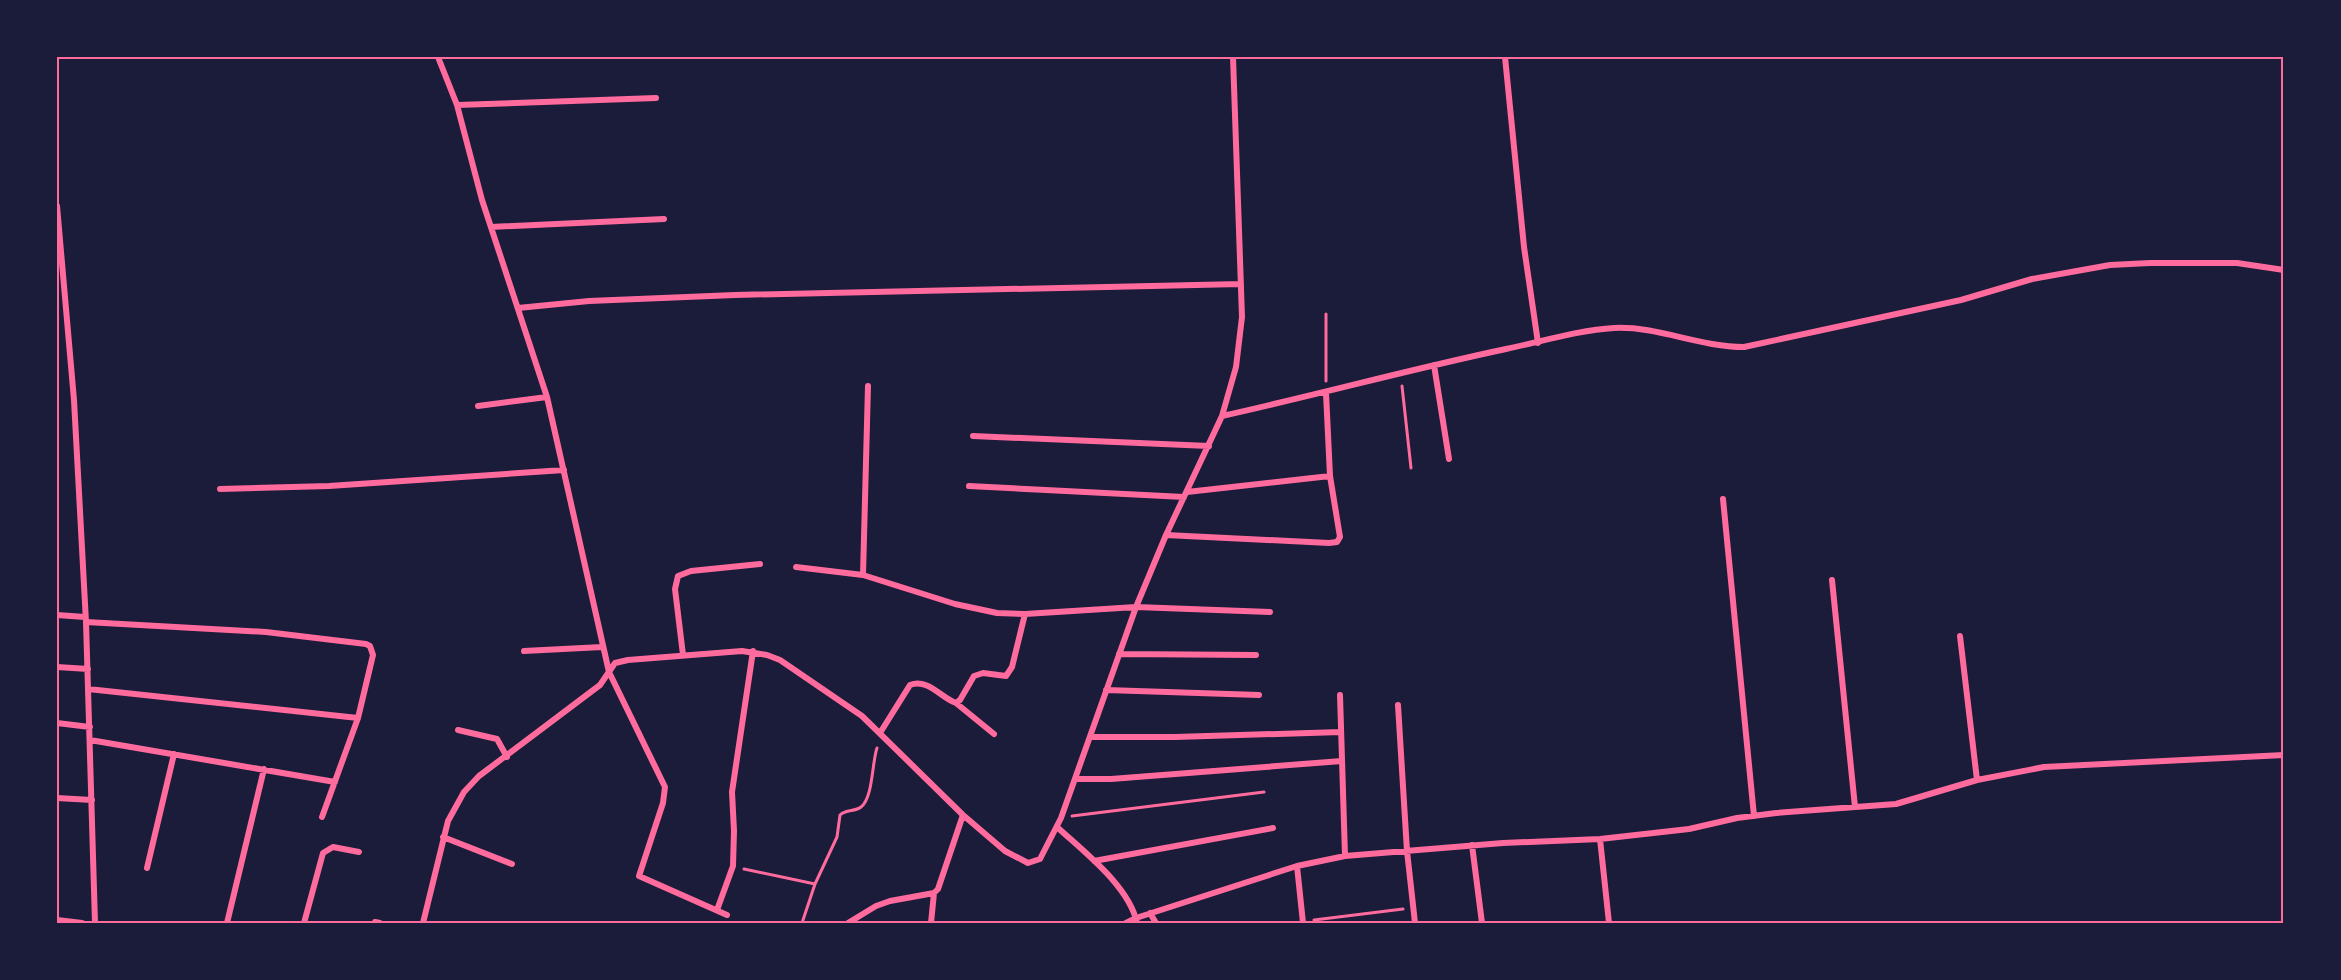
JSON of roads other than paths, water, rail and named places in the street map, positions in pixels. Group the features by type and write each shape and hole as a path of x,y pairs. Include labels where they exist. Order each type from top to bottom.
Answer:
{"street":[{"path":"438,57 457,105 491,227 547,397 609,672 666,787 639,876 727,915"},
{"path":"423,923 443,837 455,806 464,792 479,776 600,685 611,667 620,661 753,651 767,655 786,664 862,716 963,815 1005,851 1028,863 1040,859 1061,818 1136,607 1166,535 1222,416 1232,384 1240,342 1241,284 1233,57"},
{"path":"1505,57 1524,247 1538,343"},
{"path":"457,105 656,98"},
{"path":"57,206 74,400 86,620 95,923"},
{"path":"491,227 664,219"},
{"path":"1222,416 1326,393 1400,372 1597,330 1642,329 1709,345 1744,347 1960,300 2032,279 2100,266 2150,262 2237,263 2284,270"},
{"path":"518,308 589,301 735,295 1241,284"},
{"path":"1434,365 1449,459"},
{"path":"863,575 868,386"},
{"path":"1166,535 1336,542 1340,537 1330,476 1326,393"},
{"path":"478,406 547,397"},
{"path":"972,436 1209,446"},
{"path":"220,489 329,486 564,470"},
{"path":"969,486 1186,494 1330,476"},
{"path":"1724,499 1754,816"},
{"path":"683,655 675,589 678,576 691,572 760,564"},
{"path":"796,567 863,575 976,609 997,613 1025,614 1136,607 1270,612"},
{"path":"1832,580 1855,807"},
{"path":"956,703 974,676 982,673 1001,676 1010,672 1025,614"},
{"path":"57,615 86,620 266,632 366,644 372,650 373,655 358,718 322,817"},
{"path":"1960,636 1977,780"},
{"path":"524,651 602,647"},
{"path":"717,910 733,866 735,831 732,792 753,651"},
{"path":"1119,654 1256,655"},
{"path":"57,667 88,669"},
{"path":"882,734 910,685 915,683 925,684 956,703 994,734"},
{"path":"88,689 358,718"},
{"path":"1106,690 1259,695"},
{"path":"1340,695 1345,856"},
{"path":"1398,705 1407,851 1415,923"},
{"path":"57,723 90,727"},
{"path":"458,730 497,739 507,757"},
{"path":"1090,737 1341,732"},
{"path":"90,740 335,782"},
{"path":"147,868 174,754"},
{"path":"1126,923 1150,913 1297,866 1345,856 1472,845 1600,839 1689,829 1754,816 1896,804 1977,780 2044,767 2284,755"},
{"path":"1075,779 1342,761"},
{"path":"227,923 264,769"},
{"path":"57,798 92,800"},
{"path":"848,923 876,906 890,901 934,893 938,889 963,815"},
{"path":"1057,827 1119,888 1137,920"},
{"path":"1094,861 1273,828"},
{"path":"443,837 512,864"},
{"path":"1600,839 1609,923"},
{"path":"1472,845 1482,923"},
{"path":"304,923 322,852 333,847 359,852"},
{"path":"1297,866 1303,922"},
{"path":"931,923 934,893"},
{"path":"1150,913 1156,923"},
{"path":"57,920 82,923"}]}
